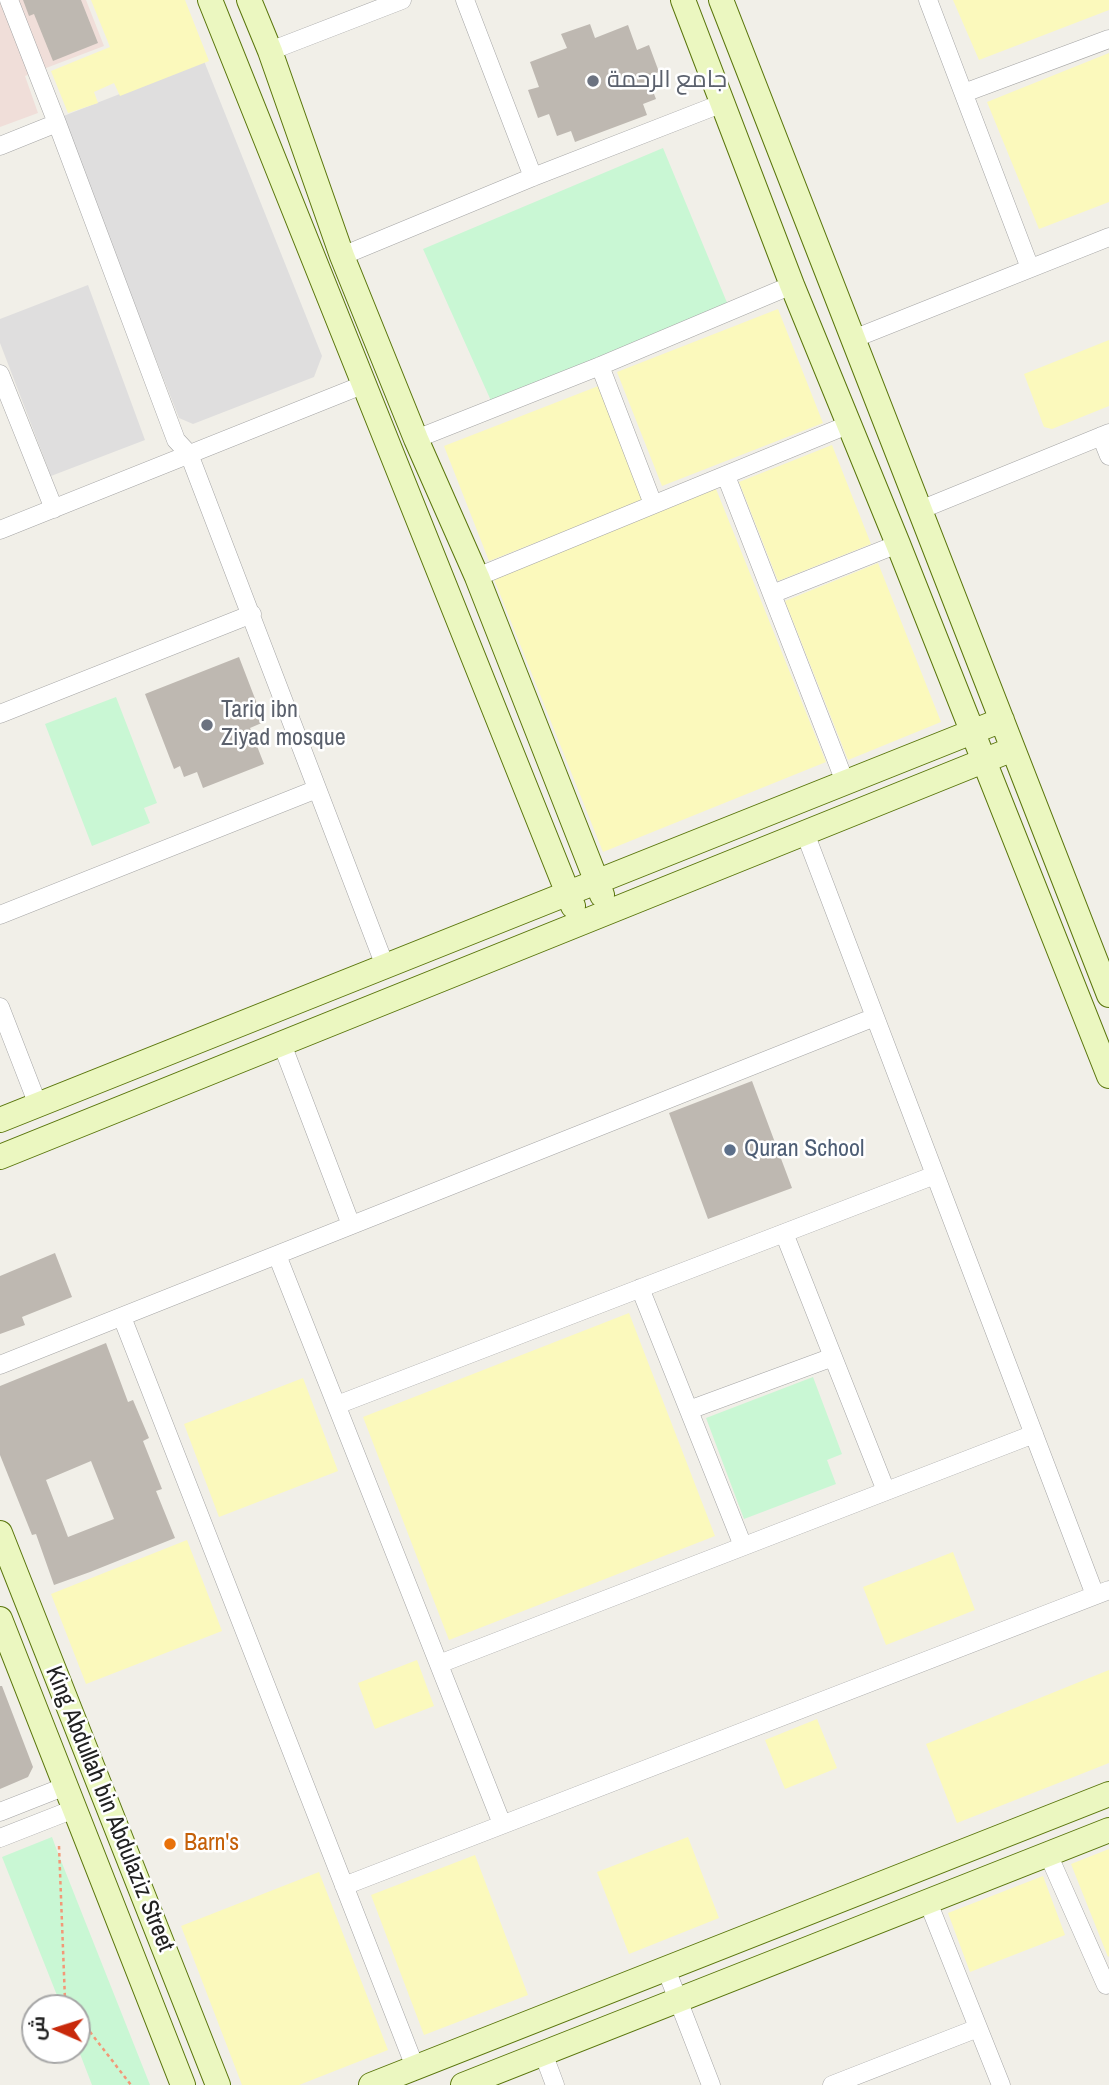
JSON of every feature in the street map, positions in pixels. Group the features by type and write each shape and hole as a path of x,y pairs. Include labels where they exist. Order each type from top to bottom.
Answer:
{"main road":[{"path":"210,0 580,924"},
{"path":"249,0 270,51 342,256 416,439 477,577 609,912"},
{"path":"683,0 793,285 1109,1076"},
{"path":"721,0 1109,995"},
{"path":"0,1120 1002,720"},
{"path":"0,1157 1013,749"},
{"name":"King Abdullah bin Abdulaziz Street","path":"0,1533 218,2085"},
{"name":"King Abdullah bin Abdulaziz Street","path":"0,1619 183,2085"},
{"path":"371,2085 1109,1794"},
{"path":"463,2085 1109,1830"}],"street":[{"path":"9,0 176,440 189,454 385,966"},
{"path":"270,51 402,0"},
{"path":"465,0 533,177"},
{"path":"928,0 1030,268"},
{"path":"964,93 1109,38"},
{"path":"342,256 533,177 723,103"},
{"path":"0,146 57,123"},
{"path":"853,339 1109,237"},
{"path":"416,439 793,285"},
{"path":"600,366 653,504"},
{"path":"0,374 54,509"},
{"path":"0,530 365,384"},
{"path":"477,577 850,424"},
{"path":"920,510 1105,434 1109,456"},
{"path":"726,476 845,782"},
{"path":"772,594 898,544"},
{"path":"0,714 252,614"},
{"path":"0,915 317,789"},
{"path":"344,1886 1102,1592 1034,1434 805,833"},
{"path":"0,1007 38,1105"},
{"path":"0,1365 875,1017"},
{"path":"282,1044 351,1226"},
{"path":"337,1405 935,1174"},
{"path":"784,1233 886,1491"},
{"path":"277,1255 502,1824"},
{"path":"640,1288 743,1546"},
{"path":"122,1317 415,2067"},
{"path":"689,1410 833,1357"},
{"path":"439,1664 1034,1434"},
{"path":"0,1812 70,1797"},
{"path":"0,1838 70,1797"},
{"path":"1048,1854 1108,1987"},
{"path":"928,1902 1001,2085"},
{"path":"666,1969 711,2085"},
{"path":"832,2085 856,2081 978,2028"},
{"path":"543,2053 555,2085"}],"path":[{"path":"59,1846 65,1994"},
{"path":"91,2033 131,2085"}],"shaded area":[{"path":"0,0 86,0 104,46 25,76 38,113 0,127"},
{"path":"204,61 322,356 314,377 193,424 179,418 61,117"},
{"path":"88,285 145,440 51,476 0,343 0,319"}],"sand":[{"path":"91,0 185,0 209,61 120,96 114,83 94,92 98,103 68,113 51,71 110,47"},
{"path":"953,0 1109,0 1109,10 979,60"},
{"path":"1109,53 1109,202 1039,229 987,102"},
{"path":"778,309 823,423 662,486 617,372"},
{"path":"1109,340 1109,406 1052,429 1044,427 1024,374"},
{"path":"601,385 645,500 489,561 444,446"},
{"path":"832,445 871,544 778,581 739,482"},
{"path":"716,489 826,762 603,852 494,579"},
{"path":"878,563 941,722 848,760 785,601"},
{"path":"629,1313 715,1536 449,1640 363,1417"},
{"path":"303,1378 338,1471 219,1517 184,1424"},
{"path":"187,1540 222,1631 86,1684 51,1594"},
{"path":"953,1552 975,1610 886,1645 863,1587"},
{"path":"417,1660 434,1706 375,1729 358,1683"},
{"path":"1109,1670 1109,1763 957,1823 926,1744"},
{"path":"817,1719 837,1768 785,1789 765,1740"},
{"path":"688,1837 719,1918 629,1954 597,1872"},
{"path":"1109,1849 1109,1956 1108,1957 1071,1864"},
{"path":"475,1855 528,1995 424,2035 371,1895"},
{"path":"319,1872 388,2050 299,2085 242,2085 181,1926"},
{"path":"1043,1876 1065,1935 970,1972 948,1913"}],"green space":[{"path":"663,148 728,305 492,403 423,249"},
{"path":"116,697 157,803 144,808 150,823 92,846 45,724"},
{"path":"813,1377 842,1454 827,1460 836,1484 744,1519 706,1418"},
{"path":"52,1837 150,2085 92,2085 84,2064 91,2064 91,1994 56,1994 2,1857"}],"building":[{"path":"23,0 81,0 98,43 53,61 34,14 29,16"},
{"name":"جامع الرحمة","path":"590,24 595,38 628,25 637,50 649,45 659,72 647,76 656,99 643,104 647,115 575,142 571,131 557,136 549,114 538,118 528,90 539,87 530,62 567,48 561,34"},
{"name":"Tariq ibn Ziyad mosque","path":"239,657 264,722 250,728 264,764 203,788 197,772 184,777 180,766 174,769 145,694"},
{"name":"Quran School","path":"752,1081 792,1188 708,1219 669,1113"},
{"path":"55,1253 72,1297 22,1317 25,1325 0,1334 0,1276"},
{"path":"106,1343 128,1402 133,1400 149,1438 143,1441 162,1489 156,1491 175,1538 54,1585 36,1534 32,1535 0,1455 0,1386","holes":["91,1461 114,1519 68,1537 46,1480"]},
{"path":"0,1686 33,1767 28,1777 0,1789"}],"place":[{"name":"جامع الرحمة","path":"593,81"},
{"name":"Tariq ibn Ziyad mosque","path":"207,725"},
{"name":"Quran School","path":"730,1150"},
{"name":"Barn's","path":"170,1844"}]}
